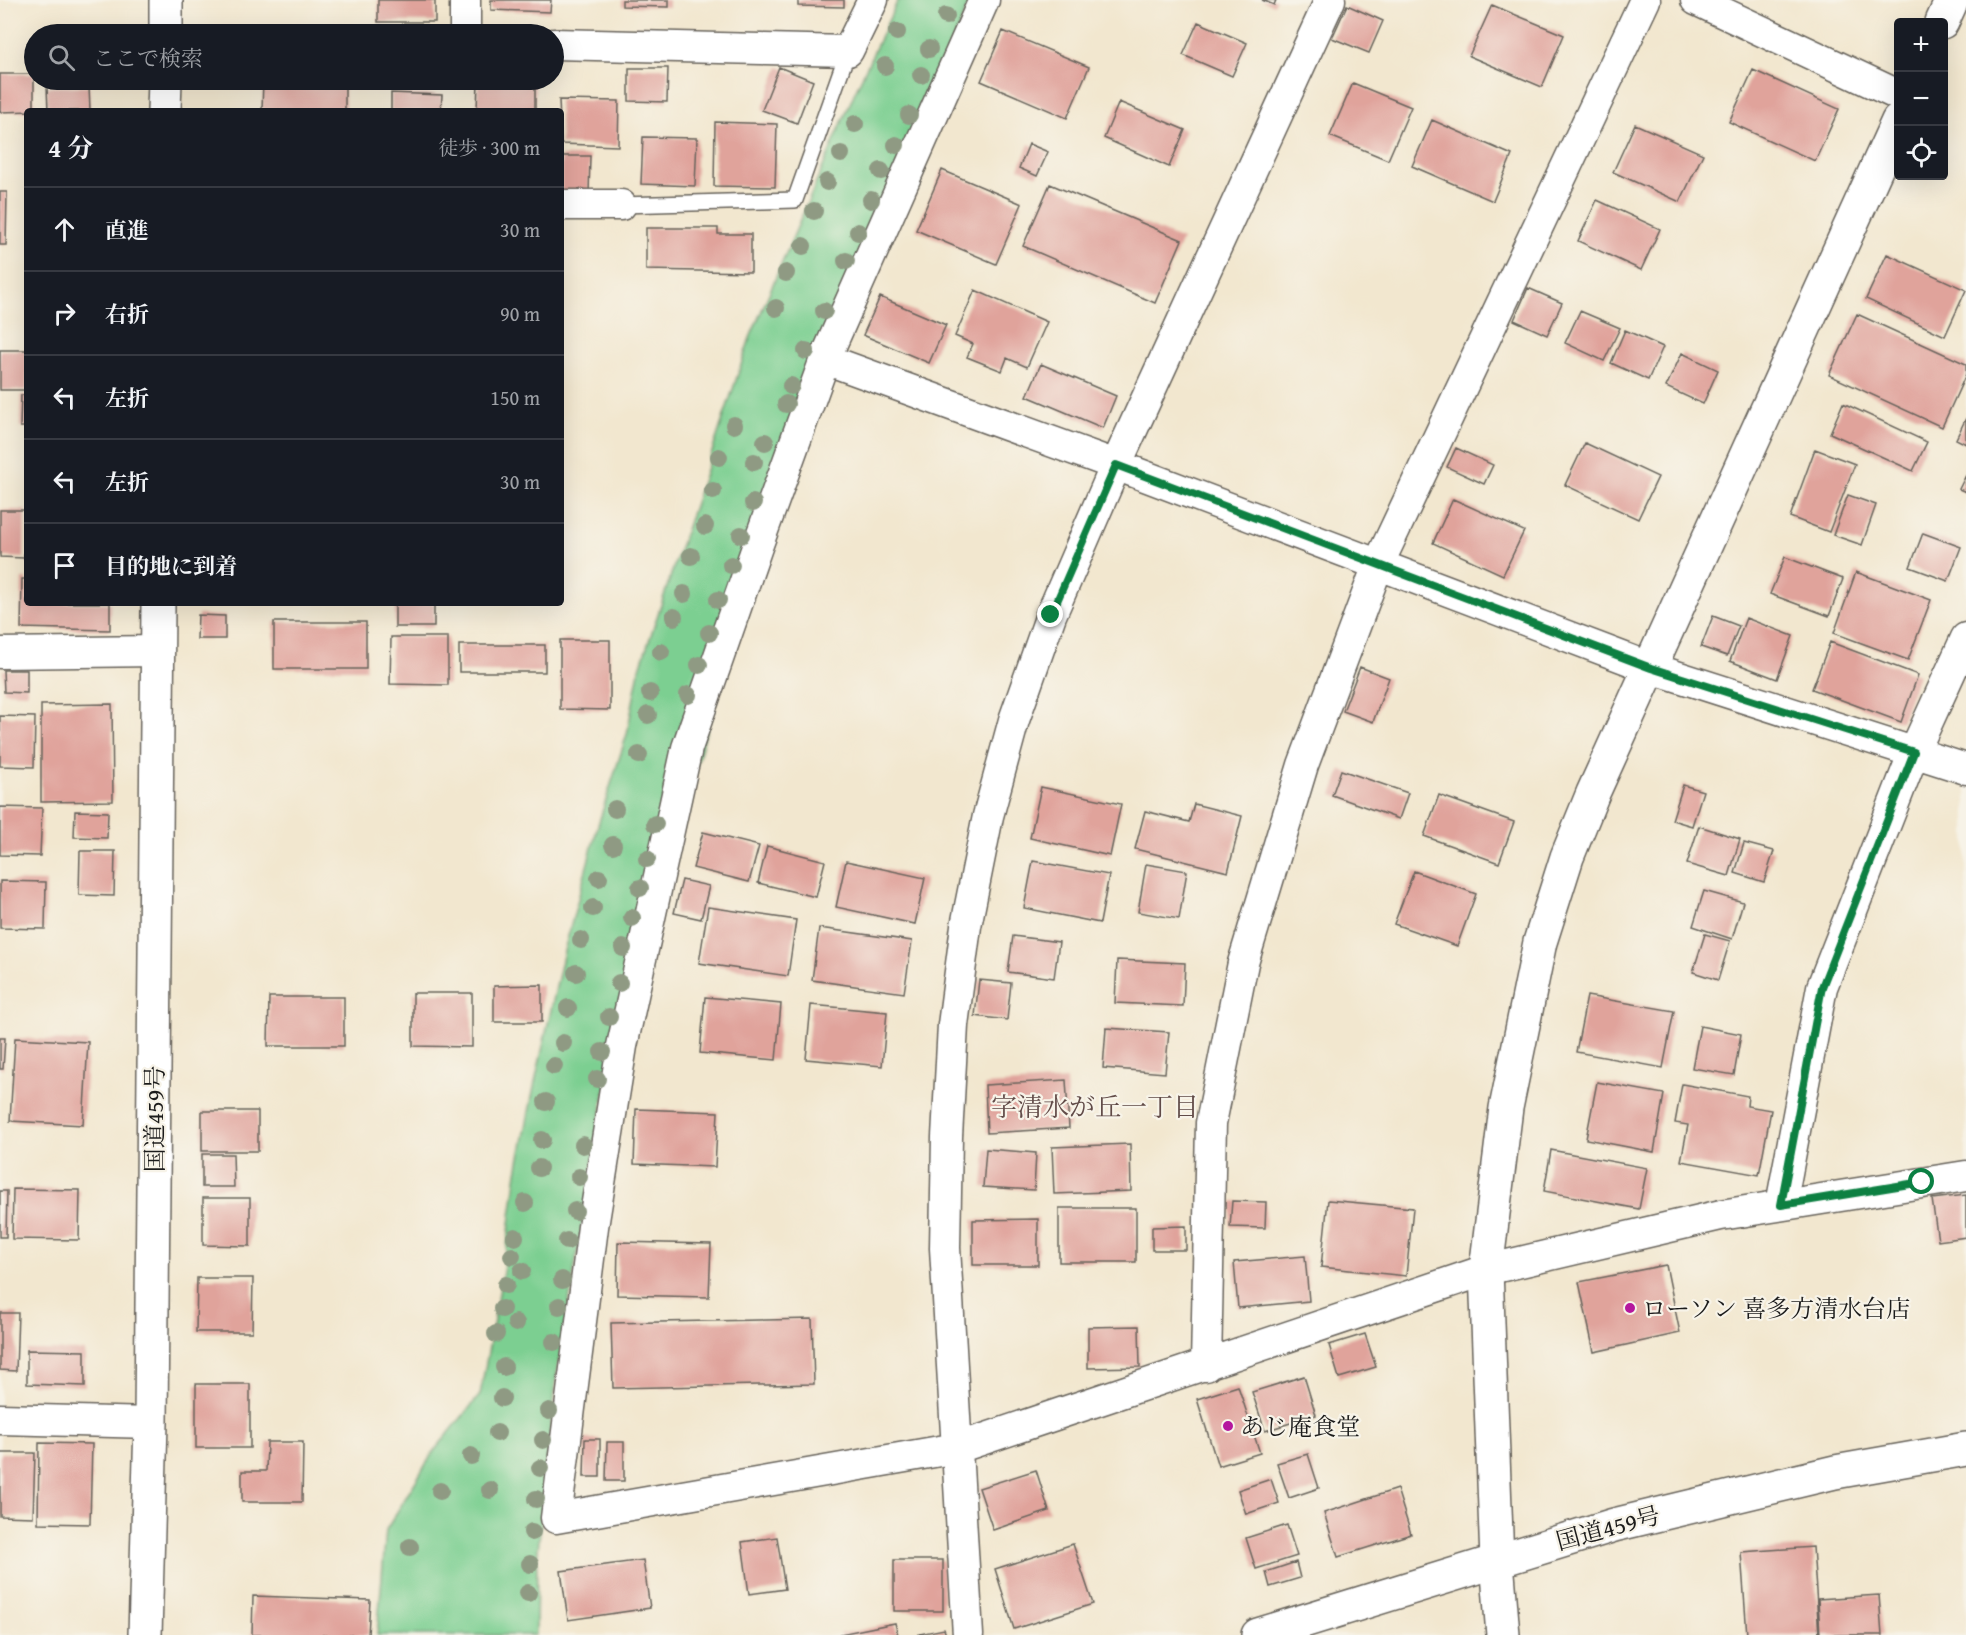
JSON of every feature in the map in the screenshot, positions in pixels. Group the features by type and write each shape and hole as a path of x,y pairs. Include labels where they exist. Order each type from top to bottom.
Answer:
{"main road":[{"path":"166,0 166,24"},
{"path":"1944,18 1952,0"},
{"path":"164,108 165,90"},
{"path":"1503,1635 1497,1561 1486,1270 1506,1108 1540,942 1567,857 1593,793 1897,126"},
{"name":"国道459号","path":"145,1635 152,1423 159,606"},
{"name":"国道459号","path":"1258,1635 1614,1525 1835,1472 1966,1449"}],"street":[{"path":"465,0 465,24"},
{"path":"564,44 848,51 873,0"},
{"path":"984,0 825,359 687,748 622,1046 593,1227 556,1518 957,1448 1486,1270 1721,1215 1966,1176"},
{"path":"968,1635 945,1248 946,1159 953,1025 966,926 988,816 1014,720 1051,615 1116,465 1330,0"},
{"path":"1206,1365 1211,1123 1243,963 1303,765 1378,565 1645,0"},
{"path":"1696,0 1894,93"},
{"path":"564,206 621,205"},
{"path":"825,359 1116,465 1651,668 1966,769"},
{"path":"1781,1205 1822,987 1914,752 1966,638"},
{"path":"0,653 158,651"},
{"path":"0,1419 152,1423"}],"lane":[{"path":"621,205 795,200 848,51"}],"green space":[{"path":"898,0 970,0 788,441 604,1094 554,1391 537,1560 536,1635 377,1635 386,1530 434,1451 480,1395 505,1261 517,1172 534,1087 564,951 598,825 627,734 639,671 750,338 854,94"}],"building":[{"path":"378,0 435,0 435,22 378,22"},
{"path":"491,0 551,0 550,12 491,10"},
{"path":"622,0 669,0 669,7 622,6"},
{"path":"798,0 844,0 844,7 798,6"},
{"path":"1262,0 1276,0 1274,5"},
{"path":"1347,5 1383,21 1369,53 1332,38"},
{"path":"1492,5 1564,35 1542,87 1469,56"},
{"path":"1198,22 1247,43 1232,76 1183,55"},
{"path":"1003,31 1089,67 1067,118 981,81"},
{"path":"779,67 813,81 797,123 762,110"},
{"path":"629,68 668,68 667,102 629,101"},
{"path":"1753,70 1839,109 1815,161 1729,122"},
{"path":"0,74 24,74 24,90 34,90 34,108 24,108 24,111 0,112"},
{"path":"1353,83 1411,107 1388,160 1330,136"},
{"path":"47,90 89,90 90,108 48,108"},
{"path":"263,90 345,90 345,108 262,108"},
{"path":"478,90 535,90 535,108 477,108"},
{"path":"391,93 442,95 441,108 391,108"},
{"path":"559,100 619,101 618,146 564,144 564,108 559,108"},
{"path":"1119,102 1185,130 1169,167 1104,138"},
{"path":"1432,120 1512,155 1493,201 1412,166"},
{"path":"715,122 777,124 775,187 714,186"},
{"path":"1635,124 1703,154 1680,202 1613,172"},
{"path":"643,137 697,138 695,186 641,184"},
{"path":"1029,144 1048,152 1037,176 1019,168"},
{"path":"564,156 590,156 589,194 564,194"},
{"path":"942,170 1022,204 996,264 916,230"},
{"path":"1050,184 1182,240 1155,303 1023,246"},
{"path":"0,192 7,192 6,245 0,245"},
{"path":"1597,200 1660,229 1641,270 1578,241"},
{"path":"646,228 718,228 718,234 751,234 751,272 646,270"},
{"path":"1887,254 1966,290 1945,336 1866,299"},
{"path":"1528,288 1562,303 1547,335 1514,320"},
{"path":"975,290 1047,322 1027,367 1007,358 1002,371 967,357 973,344 955,336"},
{"path":"880,297 946,325 929,363 863,335"},
{"path":"1580,311 1620,328 1604,361 1565,343"},
{"path":"1857,314 1966,364 1966,374 1942,427 1829,375"},
{"path":"1625,330 1663,347 1648,380 1611,363"},
{"path":"0,350 24,350 24,390 0,390"},
{"path":"1682,353 1718,370 1703,404 1666,387"},
{"path":"1041,364 1116,396 1103,428 1027,396"},
{"path":"21,395 24,395 24,427 20,427"},
{"path":"1843,403 1927,442 1913,471 1830,433"},
{"path":"1966,418 1966,444 1956,439"},
{"path":"1585,443 1658,477 1638,519 1565,485"},
{"path":"1456,448 1493,465 1484,484 1447,467"},
{"path":"1815,449 1855,464 1829,532 1790,517"},
{"path":"1966,475 1966,492 1959,489"},
{"path":"1848,495 1876,505 1862,545 1833,535"},
{"path":"1453,499 1524,531 1503,575 1433,543"},
{"path":"0,510 24,510 24,558 0,557"},
{"path":"1923,533 1961,547 1948,581 1910,567"},
{"path":"1785,557 1843,579 1829,616 1770,594"},
{"path":"1856,572 1931,600 1908,660 1834,633"},
{"path":"22,579 24,579 24,606 110,606 110,630 21,628"},
{"path":"395,606 434,606 434,627 395,627"},
{"path":"198,615 225,616 225,639 197,639"},
{"path":"1713,616 1739,626 1727,656 1701,647"},
{"path":"1746,618 1793,636 1777,679 1730,661"},
{"path":"274,622 366,622 366,669 274,669"},
{"path":"391,637 448,637 448,685 390,684"},
{"path":"560,640 610,640 610,710 560,709"},
{"path":"1830,642 1918,675 1901,722 1812,689"},
{"path":"459,645 545,645 545,672 459,672"},
{"path":"1360,667 1389,678 1373,722 1343,711"},
{"path":"3,670 27,670 27,693 4,692"},
{"path":"112,704 113,801 41,802 41,705"},
{"path":"0,716 35,717 34,767 0,766"},
{"path":"1341,770 1408,793 1399,819 1332,795"},
{"path":"1683,785 1703,791 1692,826 1672,820"},
{"path":"1041,787 1121,804 1110,856 1030,838"},
{"path":"1439,795 1514,822 1499,863 1424,836"},
{"path":"1194,804 1242,816 1228,872 1135,849 1145,811 1189,822"},
{"path":"0,807 42,808 40,856 0,855"},
{"path":"75,811 108,812 107,838 74,837"},
{"path":"1699,826 1740,839 1729,876 1687,864"},
{"path":"703,832 759,846 749,882 693,868"},
{"path":"1744,843 1774,851 1764,882 1735,873"},
{"path":"767,846 825,861 816,897 758,883"},
{"path":"80,851 115,851 114,896 79,895"},
{"path":"846,861 925,878 915,924 836,907"},
{"path":"1033,861 1109,875 1100,923 1024,908"},
{"path":"1146,864 1187,871 1179,919 1138,912"},
{"path":"1414,871 1476,894 1457,946 1394,924"},
{"path":"682,880 709,886 701,919 674,913"},
{"path":"0,881 46,882 45,929 0,928"},
{"path":"1704,891 1743,902 1732,939 1693,926"},
{"path":"708,907 796,920 788,976 699,963"},
{"path":"819,928 912,941 904,993 812,980"},
{"path":"1705,934 1730,941 1718,980 1693,972"},
{"path":"1013,936 1059,942 1054,978 1008,972"},
{"path":"1117,960 1185,963 1183,1006 1115,1003"},
{"path":"979,980 1011,983 1007,1020 975,1016"},
{"path":"542,985 542,1022 494,1022 494,986"},
{"path":"413,993 472,993 472,1047 413,1046"},
{"path":"1587,996 1674,1011 1663,1068 1576,1052"},
{"path":"269,997 344,997 344,1046 268,1046"},
{"path":"705,997 781,1004 776,1060 700,1053"},
{"path":"811,1005 887,1012 882,1066 806,1059"},
{"path":"1700,1026 1741,1034 1734,1075 1692,1068"},
{"path":"1106,1028 1169,1032 1165,1073 1103,1068"},
{"path":"0,1038 5,1038 3,1069 0,1069"},
{"path":"15,1038 88,1042 83,1125 10,1121"},
{"path":"1066,1080 1069,1128 987,1133 985,1085"},
{"path":"1597,1082 1664,1094 1654,1152 1586,1139"},
{"path":"1682,1084 1748,1096 1747,1106 1771,1110 1759,1175 1681,1161 1688,1125 1675,1123"},
{"path":"636,1109 718,1112 715,1167 634,1164"},
{"path":"202,1111 258,1111 258,1151 202,1151"},
{"path":"1130,1144 1131,1191 1054,1194 1052,1147"},
{"path":"986,1149 1036,1153 1034,1190 983,1187"},
{"path":"1551,1150 1647,1168 1639,1209 1544,1191"},
{"path":"202,1154 233,1154 234,1187 202,1187"},
{"path":"13,1189 80,1190 79,1240 12,1239"},
{"path":"0,1191 7,1191 6,1237 0,1237"},
{"path":"1966,1195 1966,1237 1938,1241 1932,1199"},
{"path":"203,1198 250,1198 250,1246 203,1245"},
{"path":"1328,1200 1413,1208 1406,1276 1321,1267"},
{"path":"1232,1201 1266,1202 1265,1228 1230,1227"},
{"path":"1059,1208 1136,1208 1136,1262 1059,1262"},
{"path":"1038,1219 1038,1265 973,1265 973,1220"},
{"path":"1186,1226 1186,1250 1152,1250 1152,1227"},
{"path":"618,1242 711,1244 709,1297 617,1295"},
{"path":"1305,1256 1309,1301 1238,1308 1234,1262"},
{"name":"ローソン 喜多方清水台店","path":"1666,1265 1680,1333 1594,1352 1579,1282"},
{"path":"197,1278 253,1278 252,1332 196,1332"},
{"path":"0,1313 18,1313 16,1371 0,1370"},
{"path":"812,1319 814,1384 613,1388 611,1323"},
{"path":"1139,1326 1140,1367 1088,1368 1088,1327"},
{"path":"1365,1334 1376,1367 1339,1378 1329,1345"},
{"path":"27,1350 85,1351 85,1386 27,1384"},
{"path":"1304,1376 1316,1415 1265,1431 1252,1392"},
{"path":"196,1384 250,1384 250,1448 196,1448"},
{"name":"あじ庵食堂","path":"1238,1386 1260,1453 1218,1466 1197,1399"},
{"path":"585,1439 600,1439 600,1477 584,1477"},
{"path":"267,1442 303,1442 302,1502 242,1502 242,1471 266,1471"},
{"path":"607,1442 624,1442 624,1481 606,1481"},
{"path":"39,1443 92,1444 90,1524 38,1523"},
{"path":"0,1453 35,1453 33,1517 0,1516"},
{"path":"1308,1454 1319,1488 1289,1498 1277,1463"},
{"path":"1036,1470 1049,1511 993,1530 979,1488"},
{"path":"1271,1479 1279,1503 1246,1514 1238,1490"},
{"path":"1397,1489 1411,1534 1338,1557 1324,1513"},
{"path":"1287,1525 1297,1556 1256,1569 1246,1538"},
{"path":"777,1537 785,1589 749,1594 742,1542"},
{"path":"1073,1544 1093,1604 1014,1629 995,1569"},
{"path":"1813,1547 1819,1635 1747,1635 1741,1552"},
{"path":"643,1560 650,1608 568,1620 561,1571"},
{"path":"894,1560 943,1560 943,1611 894,1611"},
{"path":"1296,1562 1300,1578 1270,1587 1266,1572"},
{"path":"1879,1595 1882,1635 1820,1635 1818,1599"},
{"path":"253,1596 370,1600 368,1635 252,1635"},
{"path":"895,1623 898,1635 840,1635 840,1634"},
{"path":"944,1629 946,1635 919,1635 919,1634"}],"place":[{"name":"ローソン 喜多方清水台店","path":"1630,1308"},
{"name":"あじ庵食堂","path":"1228,1426"}],"district":[{"name":"字清水が丘一丁目","path":"1095,1106"}],"route":[{"path":"1051,615 1116,465 1651,668 1914,752 1822,987 1781,1205 1922,1182"}]}
